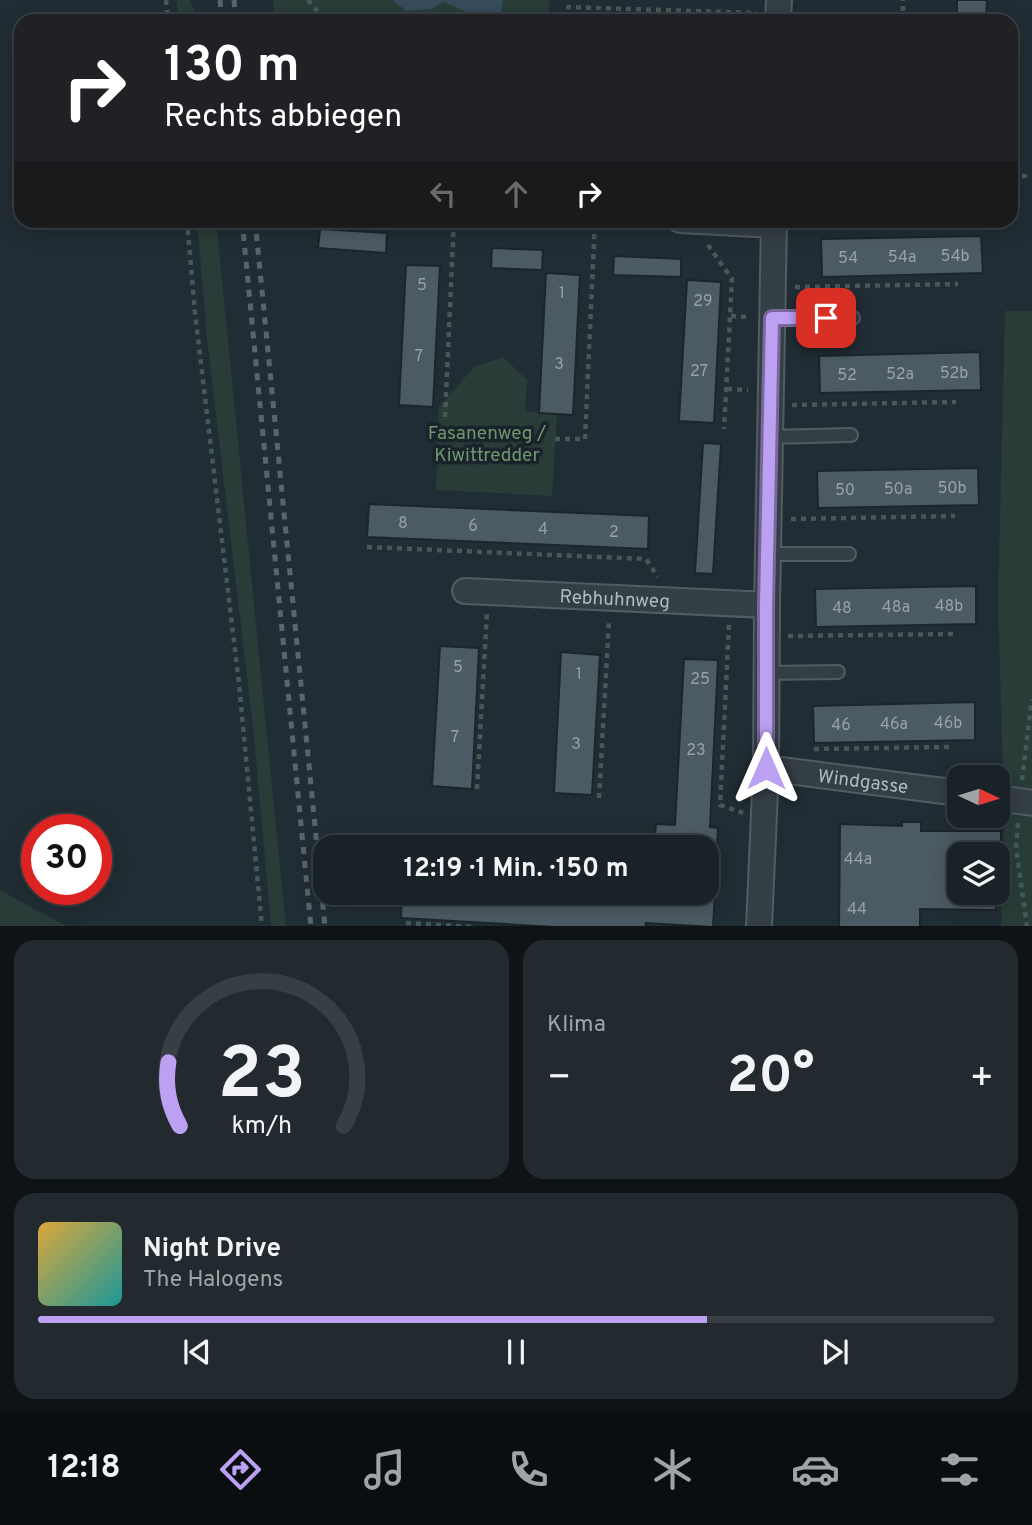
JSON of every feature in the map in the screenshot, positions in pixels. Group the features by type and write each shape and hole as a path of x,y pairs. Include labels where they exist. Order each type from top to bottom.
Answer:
{"street":[{"path":"759,926 766,768 766,605 774,228"},
{"name":"Rebhuhnweg","path":"477,591 766,605"},
{"name":"Windgasse","path":"766,768 947,791"}],"lane":[{"path":"772,318 853,318"},
{"path":"770,437 850,435"},
{"path":"767,554 849,554"},
{"path":"766,673 838,672"}],"path":[{"path":"566,7 778,12"},
{"path":"188,228 195,313 239,684 262,926"},
{"path":"445,417 454,228"},
{"path":"555,439 585,439 595,228"},
{"path":"697,228 732,279 724,429"},
{"path":"772,286 958,284"},
{"path":"770,405 956,402"},
{"path":"768,518 955,516"},
{"path":"367,547 646,559 673,601"},
{"path":"477,591 477,789"},
{"path":"599,798 610,597"},
{"path":"730,603 720,806 764,820"},
{"path":"766,636 955,634"},
{"path":"1027,926 1016,848 1016,800 1032,699"},
{"path":"803,749 950,747"},
{"path":"406,923 475,926"}],"green space":[{"path":"176,0 190,0 195,14 178,14"},
{"path":"273,0 392,0 406,11 432,9 443,2 468,14 274,14"},
{"path":"503,0 549,0 549,14 501,14"},
{"path":"198,228 217,228 286,926 271,926 254,736 207,338"},
{"path":"1005,311 1032,311 1032,926 1001,926 1002,905 1010,905 1010,842 1003,842 1004,828 1010,828 1010,765 1003,765 998,603"},
{"name":"Fasanenweg / Kiwittredder","path":"503,357 527,380 525,411 557,414 552,496 436,490 439,407 474,367"},
{"path":"0,890 21,901 21,905 28,905 66,926 0,926"}],"water":[{"path":"392,0 503,0 501,14 468,14 443,2 432,9 406,11"}],"building":[{"path":"957,0 987,0 986,14 957,14"},
{"path":"320,229 387,233 386,253 318,248"},
{"path":"981,236 983,273 822,277 821,239"},
{"path":"492,248 543,250 542,270 491,268"},
{"path":"614,256 681,259 681,277 613,275"},
{"path":"406,265 440,266 433,407 399,405"},
{"path":"546,273 580,275 573,415 539,413"},
{"path":"687,280 721,282 714,423 679,421"},
{"path":"980,352 981,390 820,393 819,356"},
{"path":"703,443 721,444 713,574 695,573"},
{"path":"978,468 979,505 818,508 817,471"},
{"path":"369,504 649,516 648,549 367,537"},
{"path":"976,586 976,624 816,627 815,589"},
{"path":"440,646 479,648 472,789 432,786"},
{"path":"561,652 600,655 592,795 554,793"},
{"path":"684,659 718,660 710,827 718,828 718,835 655,835 656,824 675,825"},
{"path":"975,702 975,740 814,743 813,706"},
{"path":"902,822 921,822 921,831 1001,831 1001,842 947,842 947,905 996,905 996,910 920,909 920,926 839,926 840,824 902,826"},
{"path":"402,905 714,905 713,926 646,923 645,926 538,926 401,918"}],"railway":[{"path":"220,0 221,14"},
{"path":"234,0 235,14"},
{"path":"243,228 311,926"},
{"path":"256,228 325,926"}],"route":[{"path":"766,768 766,605 772,318 826,318"}]}
